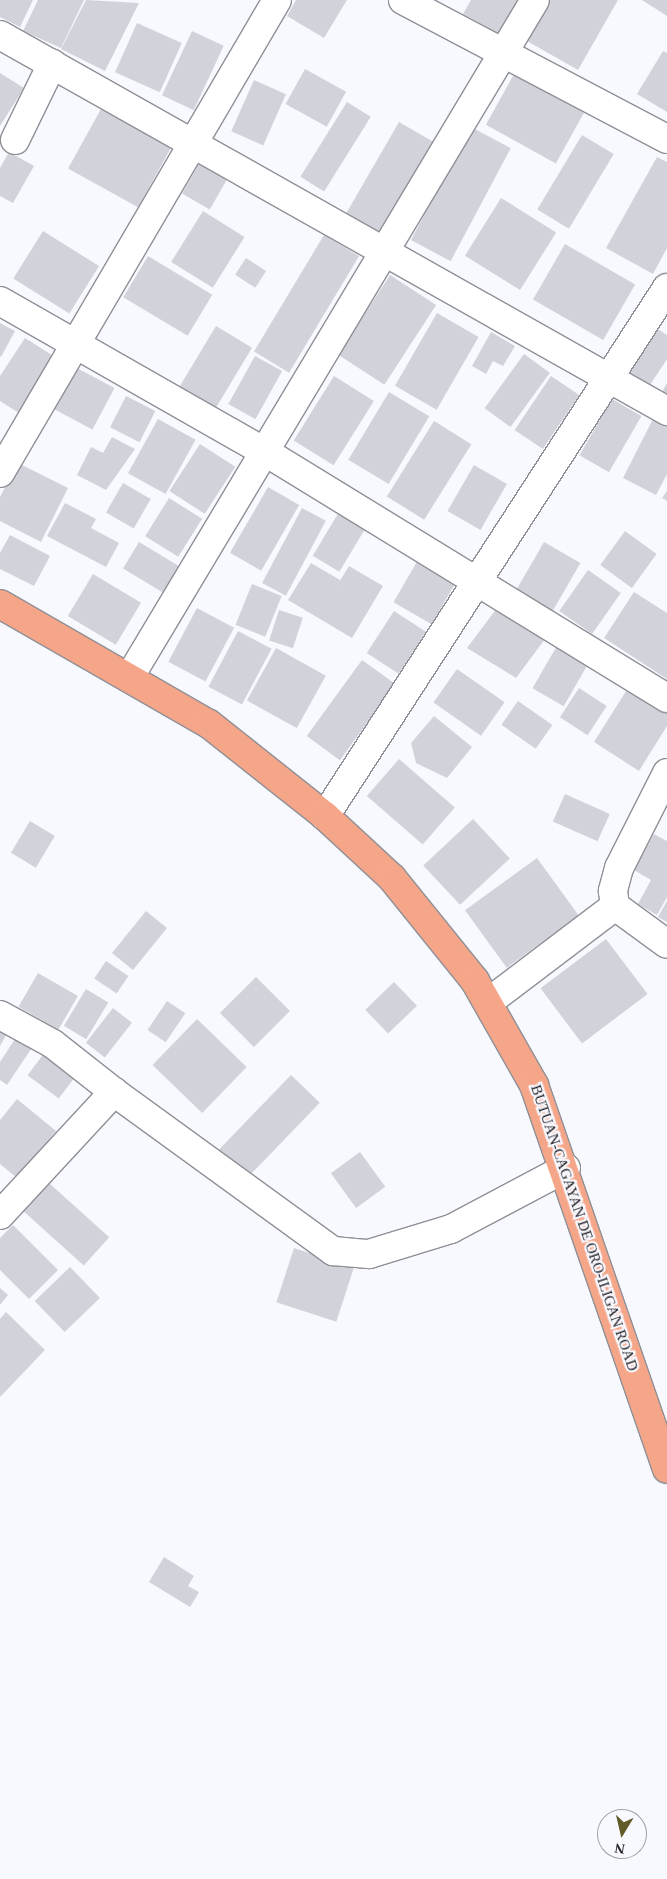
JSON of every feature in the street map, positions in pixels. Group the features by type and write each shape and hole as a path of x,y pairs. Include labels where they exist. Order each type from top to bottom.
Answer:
{"highway":[{"name":"BUTUAN-CAGAYAN DE ORO-ILIGAN ROAD","path":"0,604 209,724 325,816 392,878 490,1001 534,1085 566,1168 667,1469"}],"street":[{"path":"0,473 277,0"},
{"path":"403,0 667,140"},
{"path":"129,678 267,453 536,0"},
{"path":"0,35 194,142 667,411"},
{"path":"15,140 52,64"},
{"path":"325,816 667,288"},
{"path":"0,301 73,346 267,453 667,698"},
{"path":"667,773 619,868 613,891 615,906 667,944"},
{"path":"490,1001 615,906"},
{"path":"0,1015 53,1044 114,1092 332,1251 369,1254 451,1229 566,1168"},
{"path":"0,1215 114,1092"}],"building":[{"path":"0,0 33,0 20,27 0,17"},
{"path":"38,0 84,0 61,48 23,31"},
{"path":"86,0 139,3 105,71 61,49"},
{"path":"296,0 347,0 324,38 287,16"},
{"path":"471,0 520,0 500,34 463,14"},
{"path":"550,0 618,0 578,70 527,41"},
{"path":"642,0 667,0 667,16"},
{"path":"137,23 182,43 160,92 115,72"},
{"path":"192,31 224,46 194,110 162,95"},
{"path":"663,51 667,53 667,112 637,94"},
{"path":"305,69 346,92 327,127 286,104"},
{"path":"0,73 24,88 0,126"},
{"path":"514,74 584,113 556,164 486,125"},
{"path":"254,80 286,94 263,145 231,131"},
{"path":"347,102 371,117 324,191 300,177"},
{"path":"101,109 171,148 138,207 68,168"},
{"path":"399,122 433,142 380,233 346,214"},
{"path":"471,127 511,148 451,261 411,240"},
{"path":"582,135 614,154 569,229 537,210"},
{"path":"9,152 34,166 13,203 0,196 0,168"},
{"path":"657,157 667,162 667,248 653,274 606,248"},
{"path":"199,164 227,180 210,209 182,193"},
{"path":"501,198 556,232 520,290 465,256"},
{"path":"203,211 245,237 213,288 171,262"},
{"path":"43,231 99,266 69,313 13,278"},
{"path":"324,235 359,256 289,373 254,352"},
{"path":"565,244 635,284 603,340 533,299"},
{"path":"148,256 212,295 188,336 123,297"},
{"path":"246,258 266,271 255,288 235,275"},
{"path":"390,275 436,305 384,385 338,355"},
{"path":"437,313 479,337 437,410 395,386"},
{"path":"0,323 15,331 1,357 0,356"},
{"path":"216,326 252,348 216,408 180,386"},
{"path":"656,328 667,335 667,359 650,385 628,371"},
{"path":"491,332 515,346 503,366 493,361 486,374 472,366"},
{"path":"25,338 55,357 19,413 0,401 0,376"},
{"path":"524,354 550,373 511,427 485,408"},
{"path":"255,356 282,371 255,419 228,404"},
{"path":"73,366 114,388 92,430 51,407"},
{"path":"334,376 374,401 334,465 294,440"},
{"path":"551,376 579,395 543,449 515,430"},
{"path":"667,383 667,404 658,399"},
{"path":"389,392 429,416 389,484 348,460"},
{"path":"126,396 155,411 140,442 110,427"},
{"path":"612,399 641,416 609,472 580,455"},
{"path":"654,417 667,424 667,474 656,495 623,478"},
{"path":"158,419 196,440 166,494 128,473"},
{"path":"434,421 471,444 424,520 387,496"},
{"path":"112,437 135,449 106,490 77,475 91,447 103,453"},
{"path":"200,444 235,467 205,514 170,491"},
{"path":"18,463 68,488 41,542 0,521 0,497"},
{"path":"474,465 507,484 480,530 448,511"},
{"path":"123,483 151,499 134,528 106,512"},
{"path":"268,487 299,505 261,571 230,553"},
{"path":"667,491 667,501 662,498"},
{"path":"169,498 202,519 178,557 145,536"},
{"path":"65,503 96,519 91,528 119,543 106,567 47,536"},
{"path":"302,508 326,521 286,596 262,583"},
{"path":"339,512 366,528 339,572 313,556"},
{"path":"625,531 657,554 632,588 600,565"},
{"path":"10,535 50,556 34,586 0,569 0,553"},
{"path":"139,542 180,567 164,593 123,569"},
{"path":"544,542 580,563 552,611 516,590"},
{"path":"419,558 457,580 432,624 394,602"},
{"path":"311,563 340,580 336,587 349,566 383,586 352,638 288,600"},
{"path":"588,570 621,593 592,634 559,611"},
{"path":"93,574 141,603 116,645 68,616"},
{"path":"252,584 282,596 265,637 236,625"},
{"path":"634,592 667,613 667,679 604,638"},
{"path":"500,604 548,635 516,678 467,648"},
{"path":"197,608 234,628 205,682 168,662"},
{"path":"279,610 303,618 293,648 269,640"},
{"path":"394,611 426,632 399,674 367,653"},
{"path":"238,631 272,649 242,704 208,687"},
{"path":"558,644 589,662 564,706 532,688"},
{"path":"276,648 326,676 297,728 247,700"},
{"path":"362,660 395,684 340,760 307,736"},
{"path":"457,669 505,702 481,736 433,703"},
{"path":"579,688 607,706 588,735 560,717"},
{"path":"628,688 667,712 667,726 639,771 594,742"},
{"path":"518,701 552,725 536,749 501,725"},
{"path":"434,716 472,747 447,778 416,763 411,743"},
{"path":"399,759 455,808 423,845 367,796"},
{"path":"565,794 610,814 598,841 553,821"},
{"path":"473,819 510,858 460,905 423,865"},
{"path":"30,821 55,836 36,868 11,853"},
{"path":"654,834 667,841 667,897 657,915 638,904 651,880 634,870"},
{"path":"537,858 579,915 507,968 465,910"},
{"path":"667,901 667,922 658,917"},
{"path":"146,911 167,928 133,970 112,953"},
{"path":"606,939 648,994 582,1043 541,988"},
{"path":"106,961 128,976 117,994 94,978"},
{"path":"38,973 78,996 58,1030 18,1007"},
{"path":"256,977 290,1011 254,1047 220,1013"},
{"path":"394,982 417,1006 388,1034 365,1010"},
{"path":"86,989 108,1002 86,1039 64,1026"},
{"path":"167,1001 185,1013 166,1042 147,1030"},
{"path":"113,1008 132,1023 105,1057 86,1043"},
{"path":"197,1019 247,1067 202,1113 153,1065"},
{"path":"0,1026 9,1030 0,1046"},
{"path":"15,1039 31,1049 7,1085 0,1080 0,1062"},
{"path":"48,1048 79,1071 59,1099 28,1075"},
{"path":"291,1075 320,1103 246,1179 217,1151"},
{"path":"17,1099 56,1131 17,1178 0,1164 0,1120"},
{"path":"360,1152 385,1187 356,1208 331,1173"},
{"path":"49,1183 109,1237 84,1265 24,1211"},
{"path":"13,1225 58,1270 29,1299 0,1270 0,1238"},
{"path":"294,1248 354,1267 336,1322 276,1302"},
{"path":"70,1267 100,1298 65,1332 35,1301"},
{"path":"0,1288 8,1295 0,1305"},
{"path":"6,1312 45,1350 0,1397 0,1319"},
{"path":"164,1557 194,1576 188,1586 199,1592 190,1607 149,1582"}]}
